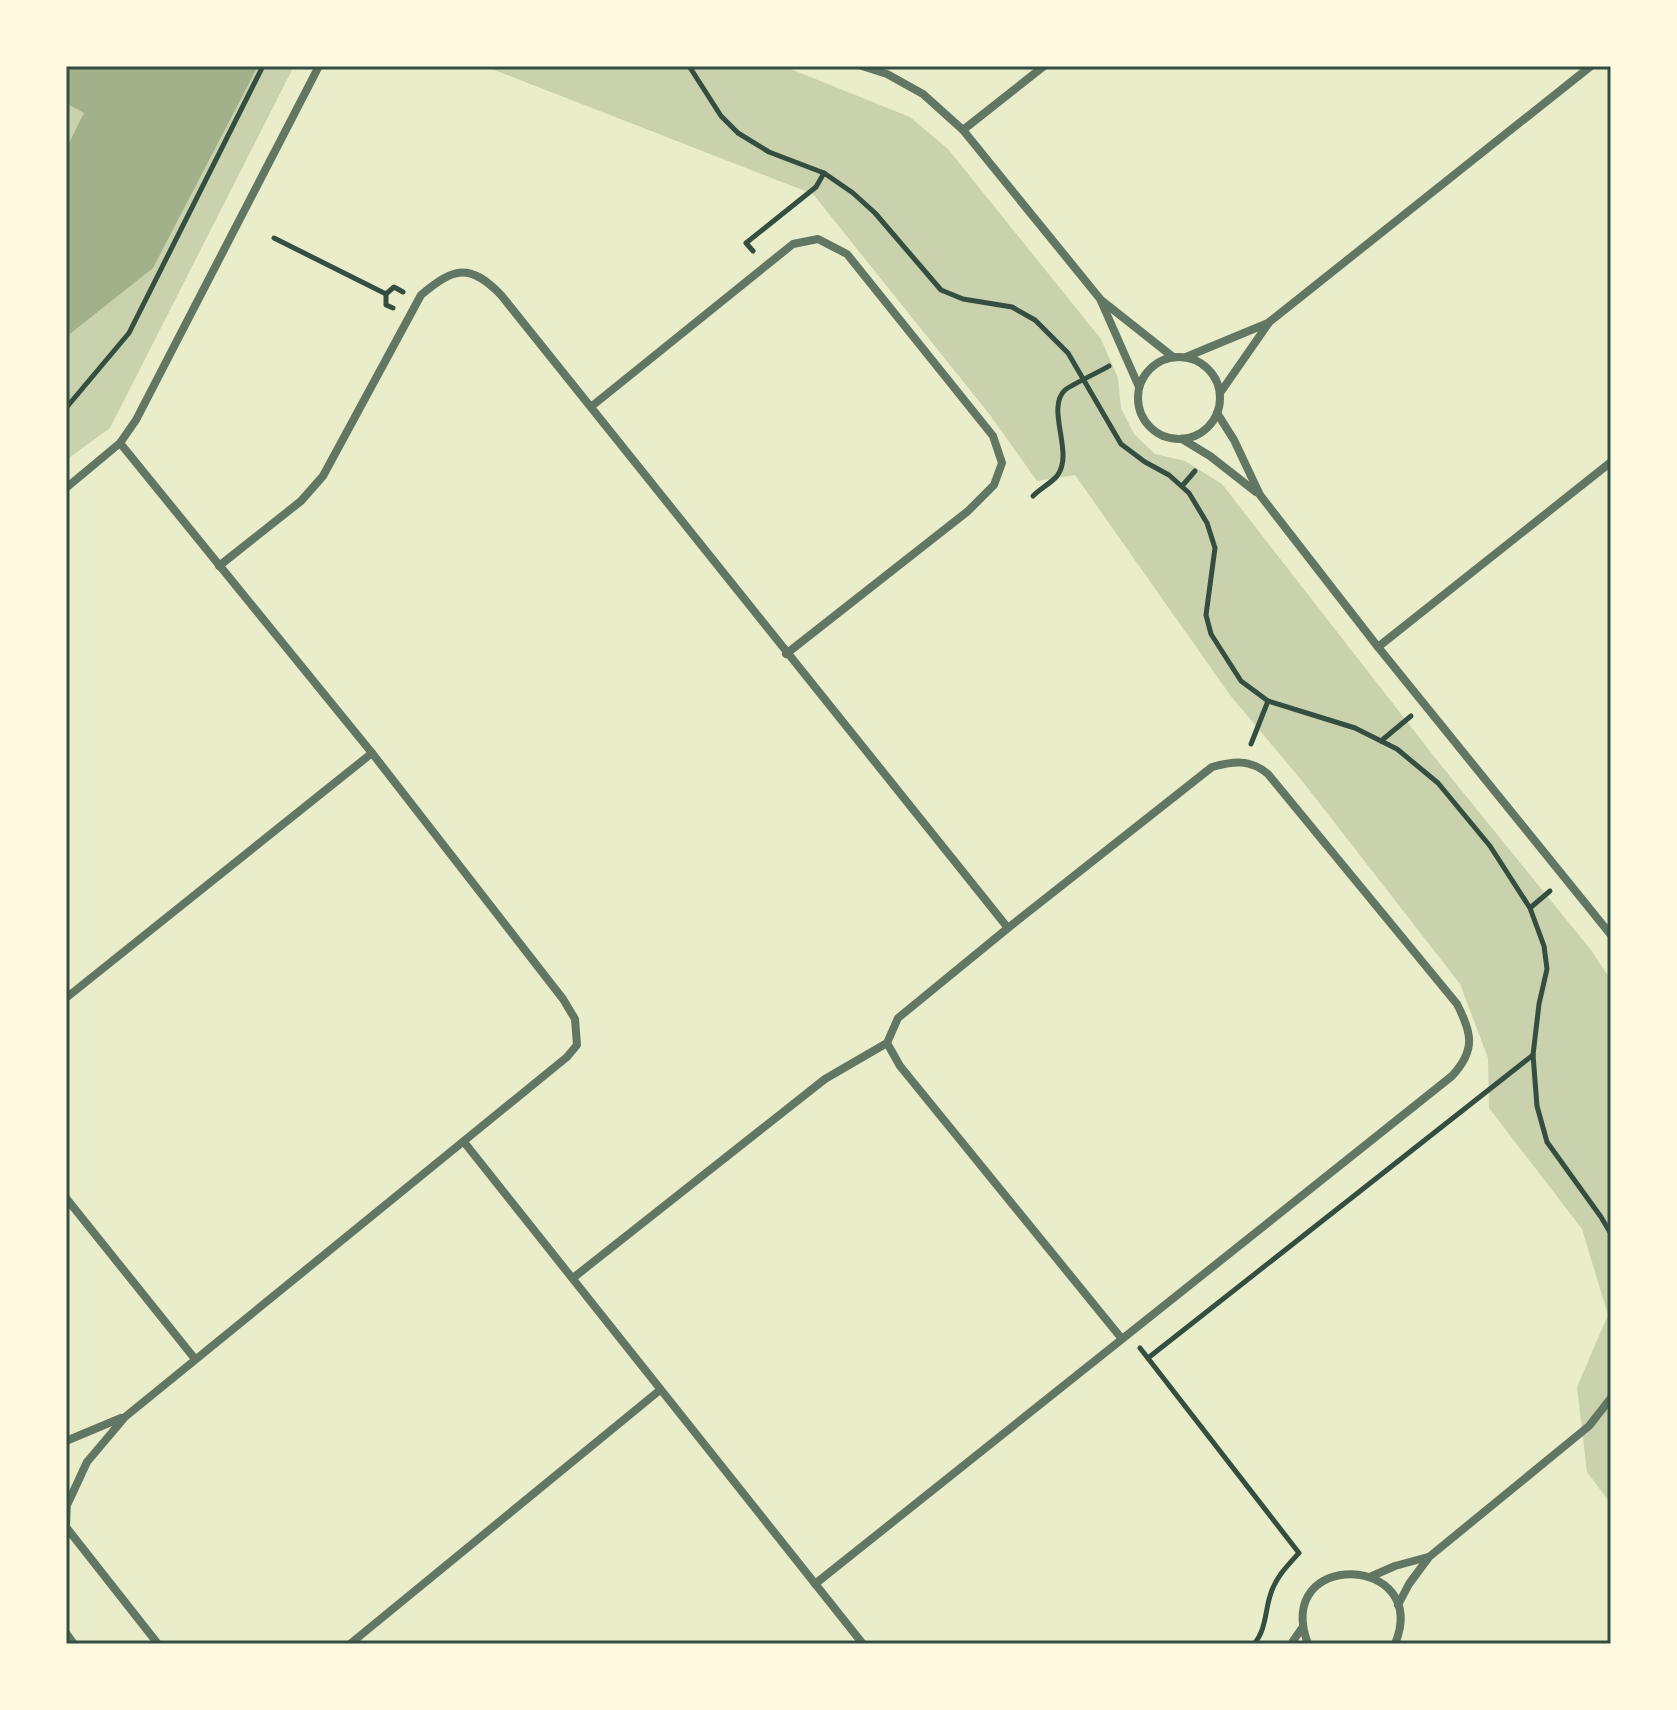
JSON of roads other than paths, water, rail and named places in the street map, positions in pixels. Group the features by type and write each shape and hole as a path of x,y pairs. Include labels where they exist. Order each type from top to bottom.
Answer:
{"street":[{"path":"66,488 120,443 144,406 319,66"},
{"path":"862,66 887,74 923,94 963,130 1101,300 1173,357"},
{"path":"963,130 1044,66"},
{"path":"1139,387 1151,367 1173,357 1186,357 1268,323 1591,66"},
{"path":"592,406 793,244 818,239 847,254 993,436 1002,463 994,485 968,511 786,654"},
{"path":"219,566 301,501 323,476 419,299 436,282 455,272 472,272 488,282 592,406 786,654 1008,928"},
{"path":"1101,300 1139,387 1140,413 1156,433 1169,438 1182,439 1203,431 1217,413 1220,393 1216,380 1208,369 1186,357"},
{"path":"1220,393 1268,323"},
{"path":"1217,413 1234,440 1260,495 1424,705 1611,935"},
{"path":"1182,439 1210,456 1260,495"},
{"path":"120,443 372,753 563,999 575,1019 577,1045 567,1057 464,1142 125,1417 87,1462 67,1499 66,1527 158,1644"},
{"path":"1378,647 1611,462"},
{"path":"66,998 372,753"},
{"path":"573,1278 825,1079 887,1043 898,1018 1212,767 1233,762 1256,764 1268,774 1457,1004 1469,1027 1470,1045 1463,1064 1452,1076 815,1584"},
{"path":"887,1043 900,1066 1125,1336"},
{"path":"464,1142 863,1644"},
{"path":"66,1198 195,1359"},
{"path":"350,1644 660,1390"},
{"path":"1398,1605 1429,1557 1589,1426 1611,1398"},
{"path":"66,1441 125,1417"},
{"path":"1372,1576 1429,1557"},
{"path":"1308,1644 1302,1628 1303,1611 1318,1585 1349,1572 1372,1576 1387,1587 1398,1605 1401,1625 1397,1643"},
{"path":"1291,1644 1302,1628"},
{"path":"66,1633 74,1644"}]}
